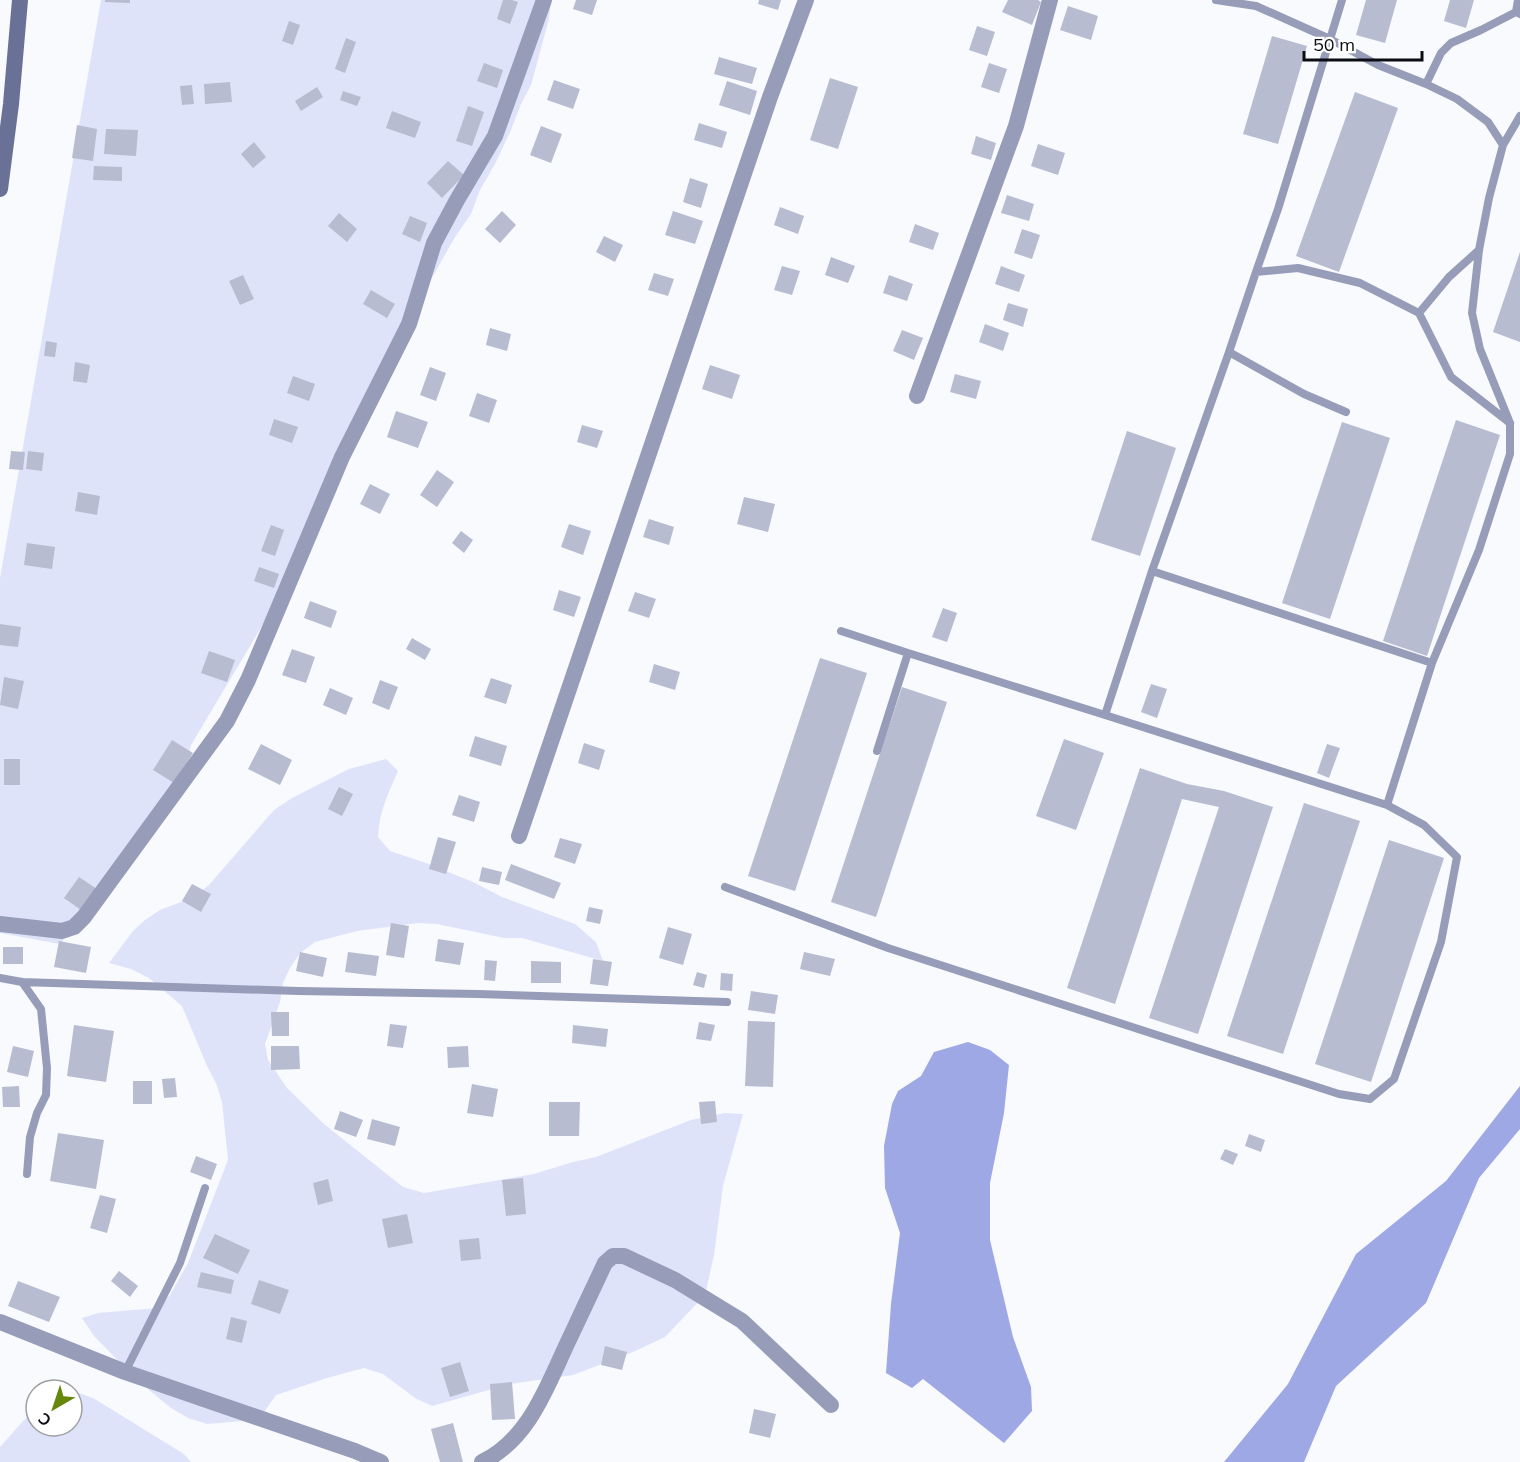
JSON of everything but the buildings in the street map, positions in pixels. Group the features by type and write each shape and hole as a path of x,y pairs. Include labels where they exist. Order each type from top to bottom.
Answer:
{"main road":[{"path":"0,189 11,104 20,0"}],"street":[{"path":"0,924 62,931 74,927 84,917 227,721 248,680 342,457 409,324 434,243 495,136 544,0"},
{"path":"519,836 770,97 806,0"},
{"path":"917,396 1016,126 1050,0"},
{"path":"482,1462 491,1458 518,1434 538,1406 605,1263 613,1256 624,1256 675,1280 742,1321 831,1405"},
{"path":"0,1323 125,1372 381,1462"}],"lane":[{"path":"1216,0 1257,3 1378,65 1457,99 1488,122 1503,145"},
{"path":"1105,715 1152,571 1278,209 1342,0"},
{"path":"1426,84 1441,53 1451,43 1518,13 1518,0"},
{"path":"1387,805 1432,663 1479,550 1509,454 1510,423 1480,349 1472,313 1479,250 1489,198 1503,145 1520,116"},
{"path":"1419,313 1449,277 1479,250"},
{"path":"1256,272 1298,268 1360,283 1419,313 1451,377 1510,423"},
{"path":"1229,352 1304,394 1346,412"},
{"path":"1152,571 1432,663"},
{"path":"725,887 899,951 1339,1094 1370,1099 1394,1079 1441,942 1457,857 1424,825 1387,805 841,631"},
{"path":"877,751 908,653"},
{"path":"0,978 22,982 726,1002"},
{"path":"22,982 41,1008 47,1068 46,1095 37,1113 30,1137 27,1174"},
{"path":"125,1372 180,1263 205,1188"}],"shaded area":[{"path":"101,0 551,0 549,19 531,85 511,130 480,190 471,214 455,237 424,292 275,604 191,745 181,781 150,833 60,944 0,933 0,578"},
{"path":"386,759 398,771 380,819 378,837 390,851 426,863 473,882 502,897 575,924 596,942 603,961 522,938 504,938 437,924 418,923 357,931 315,942 300,953 283,983 280,1002 265,1044 268,1060 287,1088 324,1124 403,1187 424,1193 534,1174 596,1157 691,1120 725,1113 743,1114 723,1186 714,1255 705,1295 665,1337 573,1375 510,1384 432,1406 415,1398 383,1374 364,1368 276,1395 262,1415 243,1421 207,1424 188,1418 171,1408 138,1381 94,1336 82,1318 98,1313 157,1308 170,1295 188,1263 228,1160 222,1102 182,1006 149,978 131,969 109,963 133,931 145,920 160,910 194,897 209,885 274,810 292,798 349,769"},
{"path":"84,1395 93,1398 184,1454 191,1462 0,1462 0,1447 24,1420 24,1438 84,1438"}],"water":[{"path":"968,1042 990,1050 1009,1065 1004,1113 990,1183 990,1240 1013,1337 1031,1387 1032,1411 1004,1443 923,1379 912,1388 886,1373 891,1304 900,1233 885,1188 884,1146 892,1104 898,1091 921,1076 934,1052"},
{"path":"1520,1086 1520,1129 1479,1178 1426,1303 1336,1386 1304,1462 1224,1462 1288,1384 1356,1254 1446,1181"}]}
